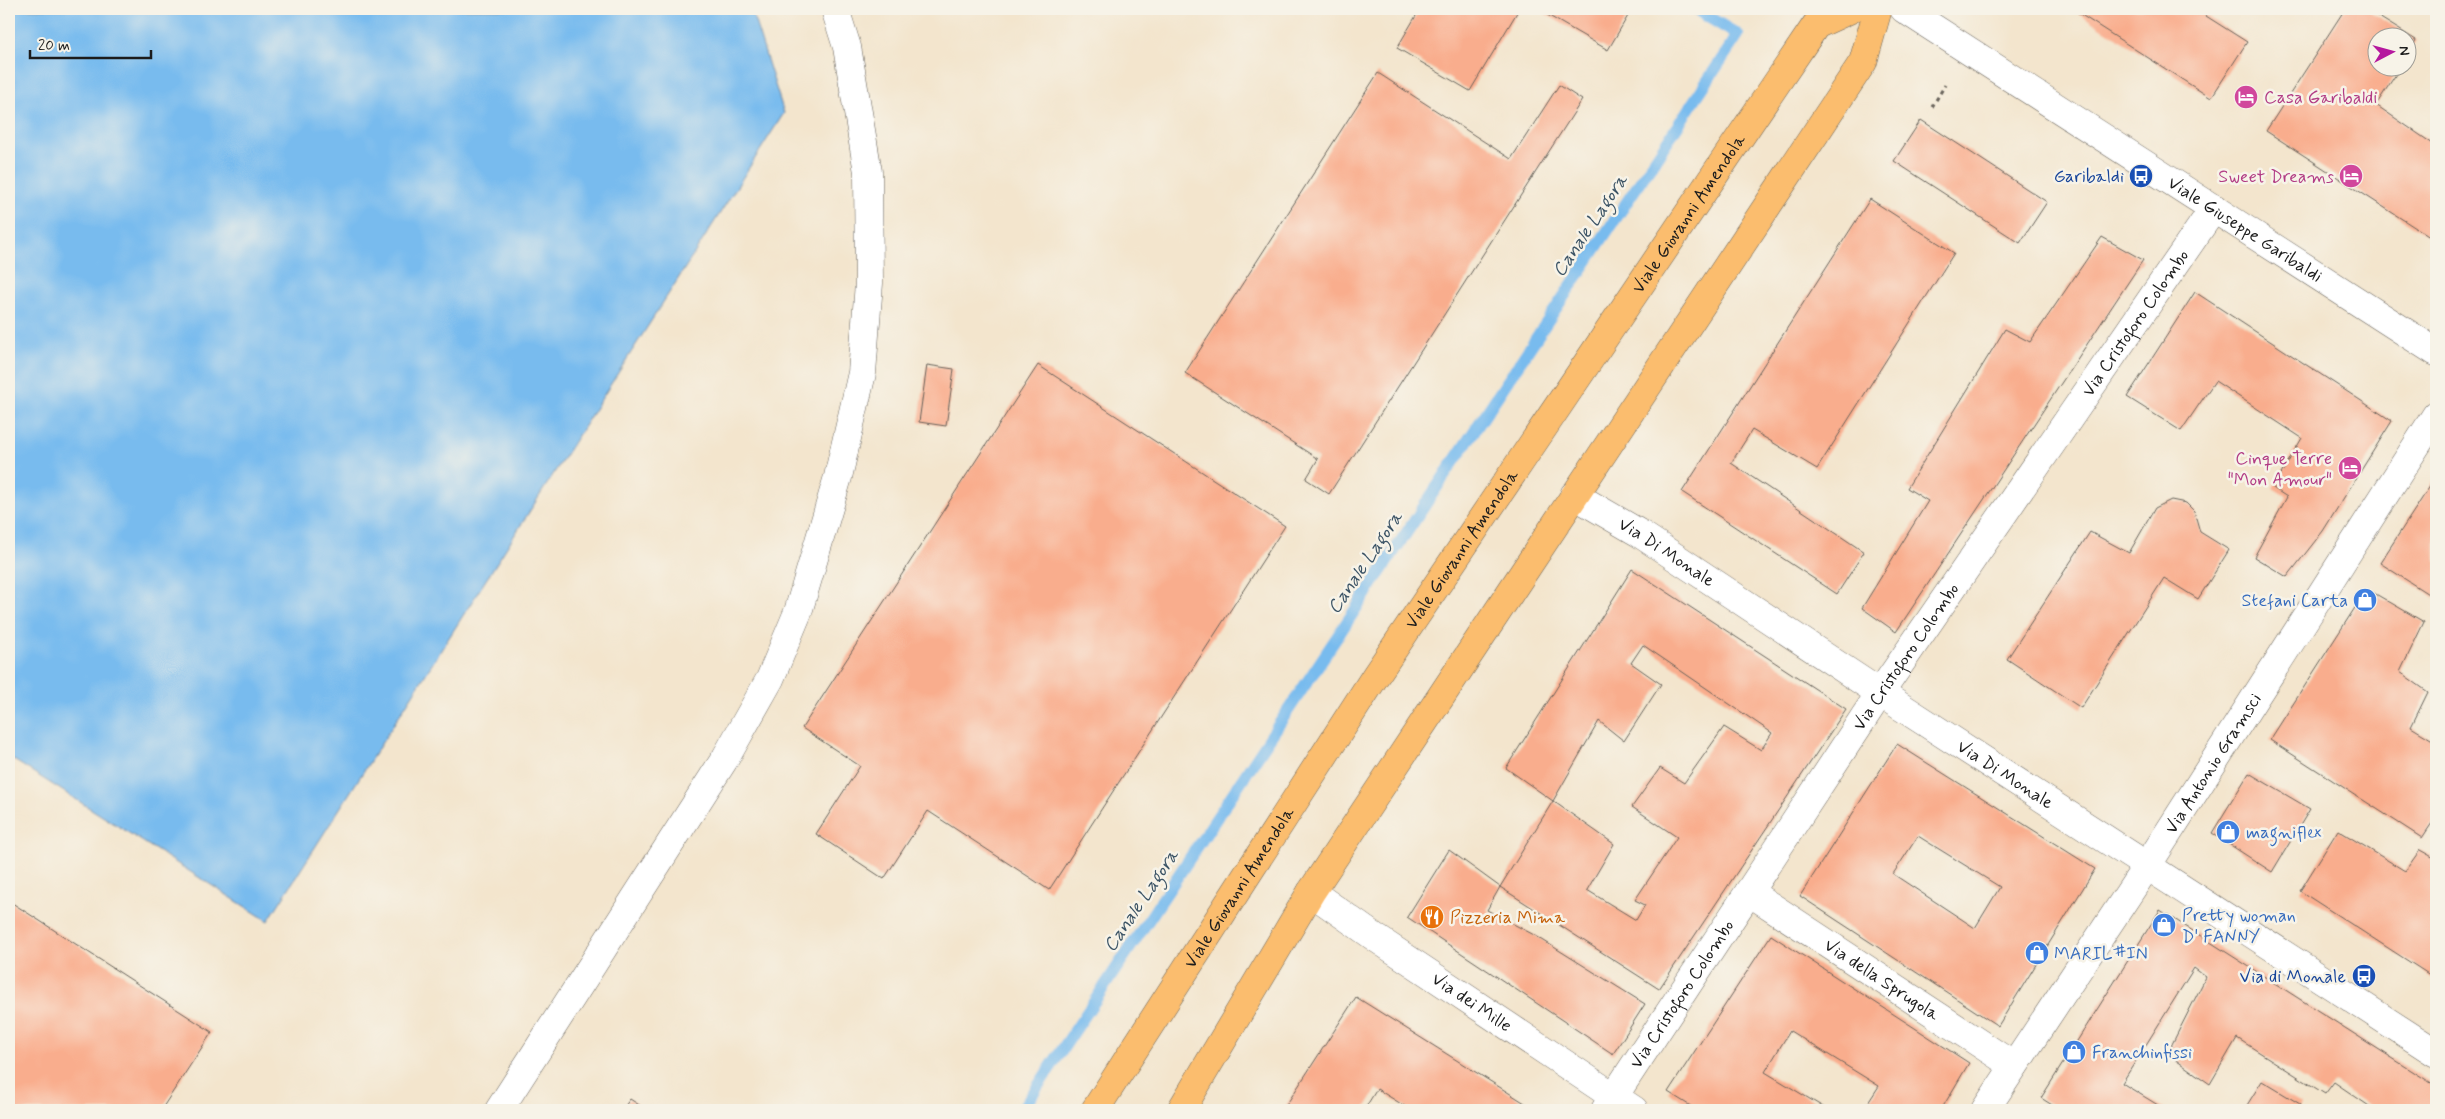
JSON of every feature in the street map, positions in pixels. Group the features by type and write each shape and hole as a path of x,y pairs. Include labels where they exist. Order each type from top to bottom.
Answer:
{"main road":[{"name":"Viale Giovanni Amendola","path":"1095,1110 1376,675 1816,25 1851,9"},
{"path":"1181,1110 1311,892 1864,62 1878,9"}],"street":[{"path":"499,1110 726,757 770,679 798,612 838,477 862,373 869,284 868,172 847,47 835,9"},
{"name":"Viale Giuseppe Garibaldi","path":"1904,9 2436,352"},
{"name":"Via Cristoforo Colombo","path":"1618,1106 1749,892 1880,693 2214,208"},
{"name":"Via Antonio Gramsci","path":"1985,1110 2147,866 2436,415"},
{"name":"Via Di Monale","path":"1574,495 1639,533 1880,693 2436,1053"},
{"name":"Via dei Mille","path":"1311,892 1618,1106"},
{"name":"Via della Sprugola","path":"1749,892 2014,1066"}],"path":[{"path":"1932,106 1945,85"}],"water":[{"path":"9,9 751,9 784,113 268,921 9,757"}],"building":[{"path":"1420,9 1519,9 1470,91 1397,48"},
{"path":"1537,9 1632,9 1608,50"},
{"path":"2072,9 2165,9 2174,14 2178,9 2195,9 2247,42 2211,98"},
{"path":"2345,9 2366,9 2397,28 2368,28 2368,78 2394,78 2376,105 2436,146 2436,241 2266,131"},
{"path":"1378,73 1511,159 1559,85 1582,100 1329,494 1306,479 1318,459 1185,373"},
{"path":"1921,120 2047,202 2020,243 1894,161"},
{"path":"1870,199 1954,253 1817,469 1752,430 1731,463 1864,552 1837,594 1682,492"},
{"path":"2102,237 2143,260 1896,632 1862,608 1928,501 1907,488 2005,329 2030,342"},
{"path":"2195,292 2392,421 2323,531 2287,577 2254,557 2287,497 2273,488 2302,438 2215,381 2181,431 2127,397"},
{"path":"927,365 954,369 946,426 919,422"},
{"path":"1038,365 1285,526 1049,890 928,811 884,879 816,834 860,766 802,728"},
{"path":"2436,477 2436,599 2380,563"},
{"path":"2171,500 2186,503 2194,511 2200,532 2229,550 2198,599 2164,578 2081,708 2007,659 2090,532 2129,553 2155,508"},
{"path":"1632,569 1846,709 1659,989 1500,887 1553,801 1506,768","holes":["1643,645 1772,733 1761,750 1724,727 1684,783 1660,768 1632,807 1677,837 1635,900 1645,905 1636,920 1587,890 1614,844 1553,801 1599,721 1624,741 1661,684 1631,663"]},
{"path":"2367,589 2424,622 2400,672 2428,692 2411,727 2436,742 2436,817 2422,838 2270,740"},
{"path":"1897,744 2095,869 1998,1026 1800,896","holes":["1918,836 2000,887 1975,928 1893,874"]},
{"path":"2249,773 2310,809 2272,872 2212,833"},
{"path":"2338,830 2405,871 2420,850 2436,859 2436,979 2300,891"},
{"path":"1449,850 1500,887 1487,910 1536,936 1645,1004 1613,1054 1407,917"},
{"path":"9,901 212,1032 161,1110 9,1110"},
{"path":"2160,910 2436,1086 2436,1110 2370,1110 2372,1108 2334,1082 2325,1094 2237,1038 2210,1084 2167,1054 2206,977 2194,968 2122,1083 2166,1110 2060,1110 2041,1098"},
{"path":"1771,935 1969,1063 1941,1110 1874,1110 1866,1106 1879,1086 1790,1031 1765,1072 1828,1110 1697,1110 1668,1092"},
{"path":"1356,997 1536,1110 1411,1110 1377,1089 1364,1110 1283,1110"},
{"path":"2262,1081 2300,1104 2297,1110 2244,1110"},
{"path":"630,1099 647,1110 622,1110"}],"waterway":[{"name":"Canale Lagora","path":"1022,1110 1738,35 1695,9"}],"place":[{"name":"Casa Garibaldi","path":"2246,97"},
{"name":"Garibaldi","path":"2141,176"},
{"name":"Sweet Dreams","path":"2351,176"},
{"name":"Cinque Terre \"Mon Amour\"","path":"2350,468"},
{"name":"Stefani Carta","path":"2365,600"},
{"name":"magniflex","path":"2228,832"},
{"name":"Pizzeria Mima","path":"1432,917"},
{"name":"Pretty woman D' FANNY","path":"2164,925"},
{"name":"MARIL#IN","path":"2037,953"},
{"name":"Via di Monale","path":"2364,976"},
{"name":"Franchinfissi","path":"2074,1052"}]}
